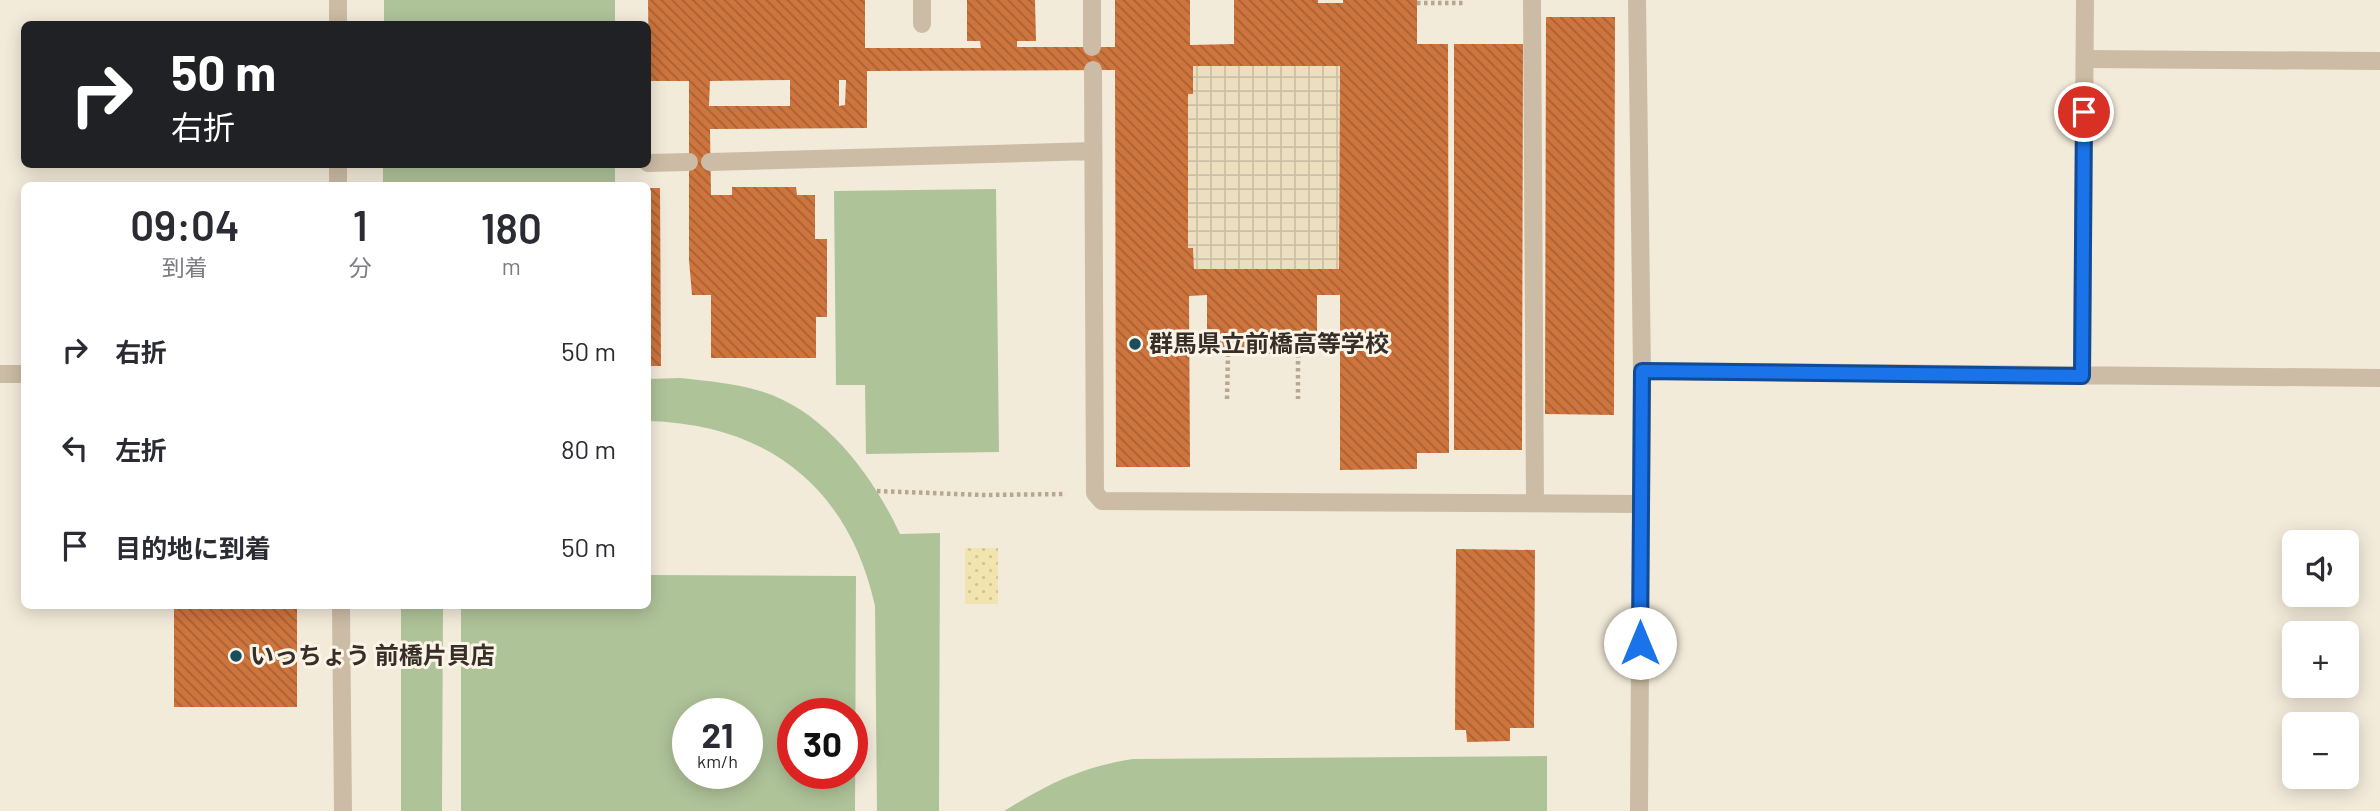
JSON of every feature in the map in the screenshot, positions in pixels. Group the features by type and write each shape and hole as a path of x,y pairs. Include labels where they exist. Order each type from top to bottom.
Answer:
{"street":[{"path":"338,0 338,21"},
{"path":"922,0 922,24"},
{"path":"1092,0 1092,47"},
{"path":"1532,0 1535,503"},
{"path":"1637,0 1642,371 1639,811"},
{"path":"2082,376 2085,0"},
{"path":"2085,60 2380,61"},
{"path":"1093,70 1095,493 1102,500 1641,503"},
{"path":"710,162 1093,151"},
{"path":"651,163 689,162"},
{"path":"1642,371 2380,378"},
{"path":"0,374 21,374"},
{"path":"341,609 343,811"}],"path":[{"path":"1417,3 1464,3"},
{"path":"1227,399 1228,354"},
{"path":"1298,354 1298,399"},
{"path":"877,491 983,495 1095,493"}],"sand":[{"path":"965,548 998,548 998,604 965,604"}],"green space":[{"path":"384,0 615,0 615,21 384,21"},
{"path":"383,168 615,168 615,182 383,182"},
{"path":"996,189 999,452 866,454 865,385 836,385 834,191"},
{"path":"680,378 730,384 784,400 826,429 844,448 876,490 900,534 940,533 939,811 877,811 875,606 863,564 845,528 823,496 797,470 766,450 730,435 691,425 651,421 651,379"},
{"path":"651,575 856,576 855,698 777,698 777,789 855,789 855,811 461,811 461,609 651,609"},
{"path":"401,609 443,609 442,811 401,811"},
{"path":"1547,756 1547,811 1004,811 1065,778 1114,762 1133,759"}],"shaded area":[{"path":"1193,66 1340,66 1339,269 1194,269 1193,248 1188,248 1188,94 1193,94"}],"building":[{"path":"648,0 865,0 865,48 981,48 980,41 967,41 967,0 1035,0 1036,41 1017,41 1017,47 1115,47 1115,0 1190,0 1190,45 1234,44 1234,0 1318,0 1318,3 1343,3 1343,0 1417,0 1417,44 1448,44 1449,453 1417,453 1417,469 1340,470 1340,295 1317,295 1317,354 1207,354 1207,295 1189,296 1190,467 1116,467 1115,70 867,71 867,128 710,129 711,195 732,195 732,187 796,187 797,195 815,195 815,239 827,239 827,317 816,317 816,358 711,358 711,295 692,295 689,260 689,81 651,81 651,21 648,21","holes":["1193,66 1340,66 1339,269 1194,269 1193,248 1188,248 1188,94 1193,94","790,80 790,106 709,106 710,81","839,80 846,80 845,105 839,106"]},
{"path":"1546,17 1615,17 1614,415 1545,414"},
{"path":"1454,44 1523,44 1522,450 1454,450"},
{"path":"651,188 660,188 661,366 651,366"},
{"path":"1456,549 1535,550 1534,728 1510,728 1510,741 1467,742 1466,730 1455,730"},
{"name":"いっちょう 前橋片貝店","path":"174,609 297,609 297,707 174,707"}],"place":[{"name":"群馬県立前橋高等学校","path":"1135,344"},
{"name":"いっちょう 前橋片貝店","path":"236,656"}],"route":[{"path":"1640,643 1642,371 2082,376 2084,112"}]}
